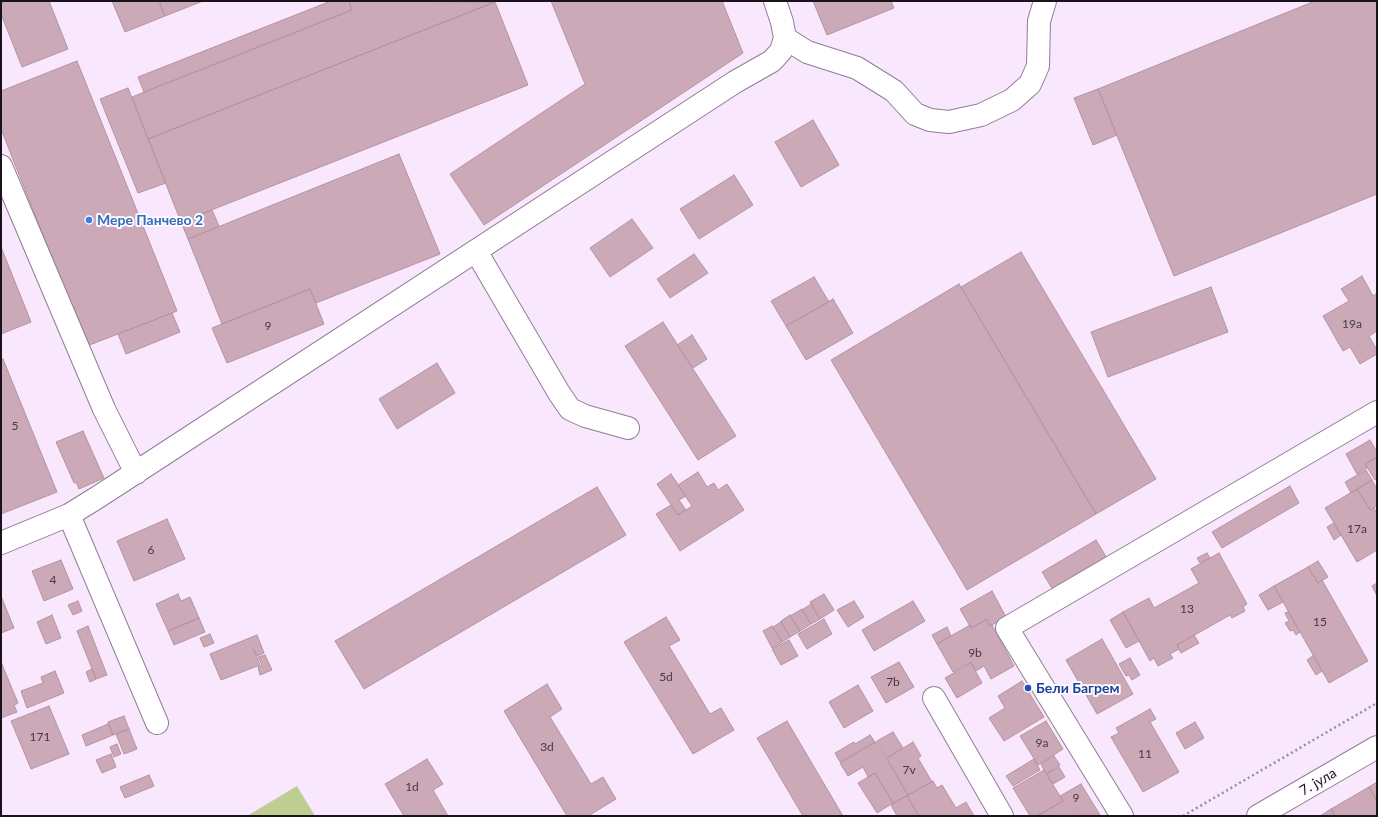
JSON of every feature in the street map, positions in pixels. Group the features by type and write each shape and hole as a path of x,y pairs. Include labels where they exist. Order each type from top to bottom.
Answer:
{"street":[{"path":"1,543 69,515 98,497 735,82 772,61 781,51 785,38 782,22 775,1"},
{"path":"785,38 807,52 857,68 894,91 915,114 930,120 948,122 981,115 1012,100 1030,84 1038,66 1039,21 1045,1"},
{"path":"1,166 104,409 136,473"},
{"path":"476,251 559,394 570,410 585,416 628,428"},
{"path":"1122,816 1007,628 1377,412"},
{"path":"69,515 157,723"},
{"path":"934,698 1002,816"},
{"name":"7. јула","path":"1258,816 1377,748"}],"path":[{"path":"1183,816 1377,703"}],"green space":[{"path":"297,786 315,816 247,816"}],"building":[{"path":"6,1 49,1 68,49 22,67 1,14 1,3"},
{"path":"112,1 159,1 165,16 125,32"},
{"path":"159,1 203,1 165,16"},
{"path":"331,1 349,1 352,10 144,92 138,77"},
{"path":"349,1 495,2 148,139 132,97 352,10"},
{"path":"551,1 722,1 743,53 484,225 450,174 585,84"},
{"path":"813,1 891,1 894,8 827,35"},
{"path":"1315,1 1377,1 1377,194 1174,276 1098,89"},
{"path":"495,2 528,85 181,222 148,139"},
{"name":"Мере Панчево 2","path":"77,61 177,311 87,346 1,129 1,91"},
{"path":"128,88 166,183 138,193 100,99"},
{"path":"1098,89 1117,135 1093,145 1074,98"},
{"path":"813,120 839,165 801,187 775,142"},
{"path":"399,154 440,254 316,303 310,289 222,324 188,239"},
{"path":"734,175 753,205 699,239 680,209"},
{"path":"212,210 219,226 188,239 181,222"},
{"path":"632,219 653,248 610,277 590,248"},
{"path":"1,247 31,322 1,334"},
{"path":"1021,252 1156,479 1096,514 961,287"},
{"path":"694,254 708,273 670,298 657,279"},
{"path":"1362,276 1373,296 1377,293 1377,331 1369,336 1377,350 1377,354 1360,364 1350,347 1343,351 1323,316 1349,301 1341,289"},
{"path":"814,277 829,302 786,326 771,301"},
{"path":"959,284 1096,514 967,590 831,360"},
{"path":"1211,287 1228,332 1108,377 1091,332"},
{"path":"310,289 324,324 227,363 212,328"},
{"path":"833,299 853,333 806,360 786,326"},
{"path":"172,313 180,332 126,354 118,334"},
{"path":"663,322 736,436 698,460 625,346"},
{"path":"692,335 707,359 693,368 677,345"},
{"path":"3,359 57,492 1,514 1,360"},
{"path":"437,363 455,393 397,429 379,399"},
{"path":"83,431 104,478 79,489 76,482 74,483 56,442"},
{"path":"1370,440 1377,452 1377,457 1365,464 1368,467 1357,474 1346,454"},
{"path":"1377,457 1377,479 1375,480 1365,464"},
{"path":"1366,470 1372,480 1351,493 1345,482"},
{"path":"698,472 707,487 714,483 718,490 727,484 744,510 680,551 656,514 671,505 678,515 692,506 678,485"},
{"path":"671,474 686,496 679,500 686,510 678,515 657,484"},
{"path":"1372,480 1377,489 1377,506 1370,510 1357,489"},
{"path":"1290,486 1299,503 1222,548 1212,532"},
{"path":"597,487 626,535 364,689 335,641"},
{"path":"1357,489 1370,510 1374,508 1377,513 1377,550 1357,562 1325,508"},
{"path":"167,519 185,559 134,581 117,541"},
{"path":"1334,523 1341,535 1334,540 1327,527"},
{"path":"1096,540 1107,558 1053,590 1042,572"},
{"path":"1207,553 1210,558 1200,563 1197,558"},
{"path":"1219,553 1247,604 1243,607 1245,611 1232,618 1230,615 1177,645 1179,649 1170,654 1173,658 1158,666 1154,658 1150,661 1123,612 1149,598 1154,608 1199,583 1191,569"},
{"path":"61,560 73,589 44,601 32,571"},
{"path":"1318,561 1328,577 1318,583 1308,567"},
{"path":"1308,567 1318,583 1322,580 1368,661 1329,683 1274,586"},
{"path":"1377,583 1377,596 1372,586"},
{"path":"1274,586 1283,602 1268,610 1259,595"},
{"path":"992,591 1006,617 990,626 987,619 971,628 960,609"},
{"path":"178,594 181,601 190,597 199,618 168,631 156,604"},
{"path":"824,594 834,610 820,619 810,602"},
{"path":"1,596 14,628 1,633"},
{"path":"78,601 82,611 73,615 68,605"},
{"path":"854,601 864,617 848,627 837,610"},
{"path":"913,601 925,621 874,651 862,630"},
{"path":"811,604 820,619 811,624 802,610"},
{"path":"802,609 811,624 800,631 790,616"},
{"path":"1123,612 1139,641 1126,648 1110,620"},
{"path":"1288,612 1300,632 1296,635 1293,630 1290,631 1285,623 1289,621 1285,613"},
{"path":"52,615 61,638 46,644 37,622"},
{"path":"790,615 800,631 790,637 781,621"},
{"path":"666,617 680,640 669,646 710,714 721,708 734,730 693,754 624,642"},
{"path":"199,618 205,632 174,645 168,631"},
{"path":"824,619 832,634 807,649 798,634"},
{"path":"986,620 990,626 992,625 1014,666 991,679 984,666 976,671 971,662 953,672 937,644 970,625 971,628"},
{"path":"781,622 790,637 782,642 773,627"},
{"path":"88,626 107,675 96,679 77,631"},
{"path":"772,626 782,642 772,648 763,631"},
{"path":"947,627 951,636 937,644 932,635"},
{"path":"210,634 214,643 204,647 200,638"},
{"path":"257,635 264,653 257,656 253,649 260,665 221,680 210,654"},
{"path":"1194,635 1199,643 1181,653 1177,645"},
{"path":"1102,639 1133,694 1097,714 1066,660"},
{"path":"789,640 798,656 781,665 772,649"},
{"path":"265,655 272,670 260,675 258,667 262,665 258,657"},
{"path":"1314,655 1322,671 1316,675 1307,660"},
{"path":"1130,658 1140,675 1132,680 1129,675 1126,676 1119,664"},
{"path":"1,662 18,703 14,705 17,712 1,718"},
{"path":"899,662 914,687 886,703 871,677"},
{"path":"971,663 982,683 957,698 945,678"},
{"path":"92,669 96,679 90,682 86,672"},
{"path":"55,671 64,693 27,708 21,691 43,683 41,677"},
{"path":"1022,681 1044,717 1004,741 989,718 1005,708 998,696"},
{"path":"547,684 562,709 550,717 591,784 603,777 616,799 588,816 567,816 504,711"},
{"path":"858,685 873,711 844,728 829,702"},
{"path":"49,706 69,754 31,769 11,721"},
{"path":"1150,709 1156,719 1150,722 1179,772 1143,792 1111,737 1119,733 1116,728"},
{"path":"124,716 129,729 113,735 108,722"},
{"path":"787,721 843,816 803,816 757,738"},
{"path":"1046,721 1063,749 1038,765 1020,736"},
{"path":"1195,722 1204,738 1185,749 1176,733"},
{"path":"108,724 113,735 86,746 82,735"},
{"path":"129,729 137,749 124,754 116,734"},
{"path":"893,732 903,748 887,758 877,741"},
{"path":"870,735 875,742 840,762 835,753"},
{"path":"876,742 908,795 893,803 875,773 868,777 863,767 848,776 840,763"},
{"path":"913,742 921,756 918,758 932,782 908,795 887,758"},
{"path":"117,744 121,754 114,757 110,747"},
{"path":"111,754 116,767 102,773 96,760"},
{"path":"1054,756 1060,765 1046,774 1041,764"},
{"path":"427,759 443,784 433,790 448,816 404,816 385,784"},
{"path":"1034,759 1040,770 1013,786 1006,776"},
{"path":"1059,767 1065,777 1053,784 1047,774"},
{"path":"1044,770 1063,801 1037,816 1030,816 1013,788"},
{"path":"875,773 893,803 877,813 858,783"},
{"path":"149,775 154,786 125,798 120,787"},
{"path":"933,781 937,788 942,785 956,808 966,802 974,816 919,816 907,796"},
{"path":"1377,782 1377,801 1369,787"},
{"path":"1081,784 1100,815 1037,816 1063,801 1060,796"},
{"path":"1369,787 1377,801 1377,816 1335,816 1331,809"},
{"path":"907,796 919,816 897,816 891,805"},
{"path":"1331,809 1335,816 1320,816"}],"place":[{"name":"Мере Панчево 2","path":"89,220"},
{"name":"Бели Багрем","path":"1028,688"}]}
